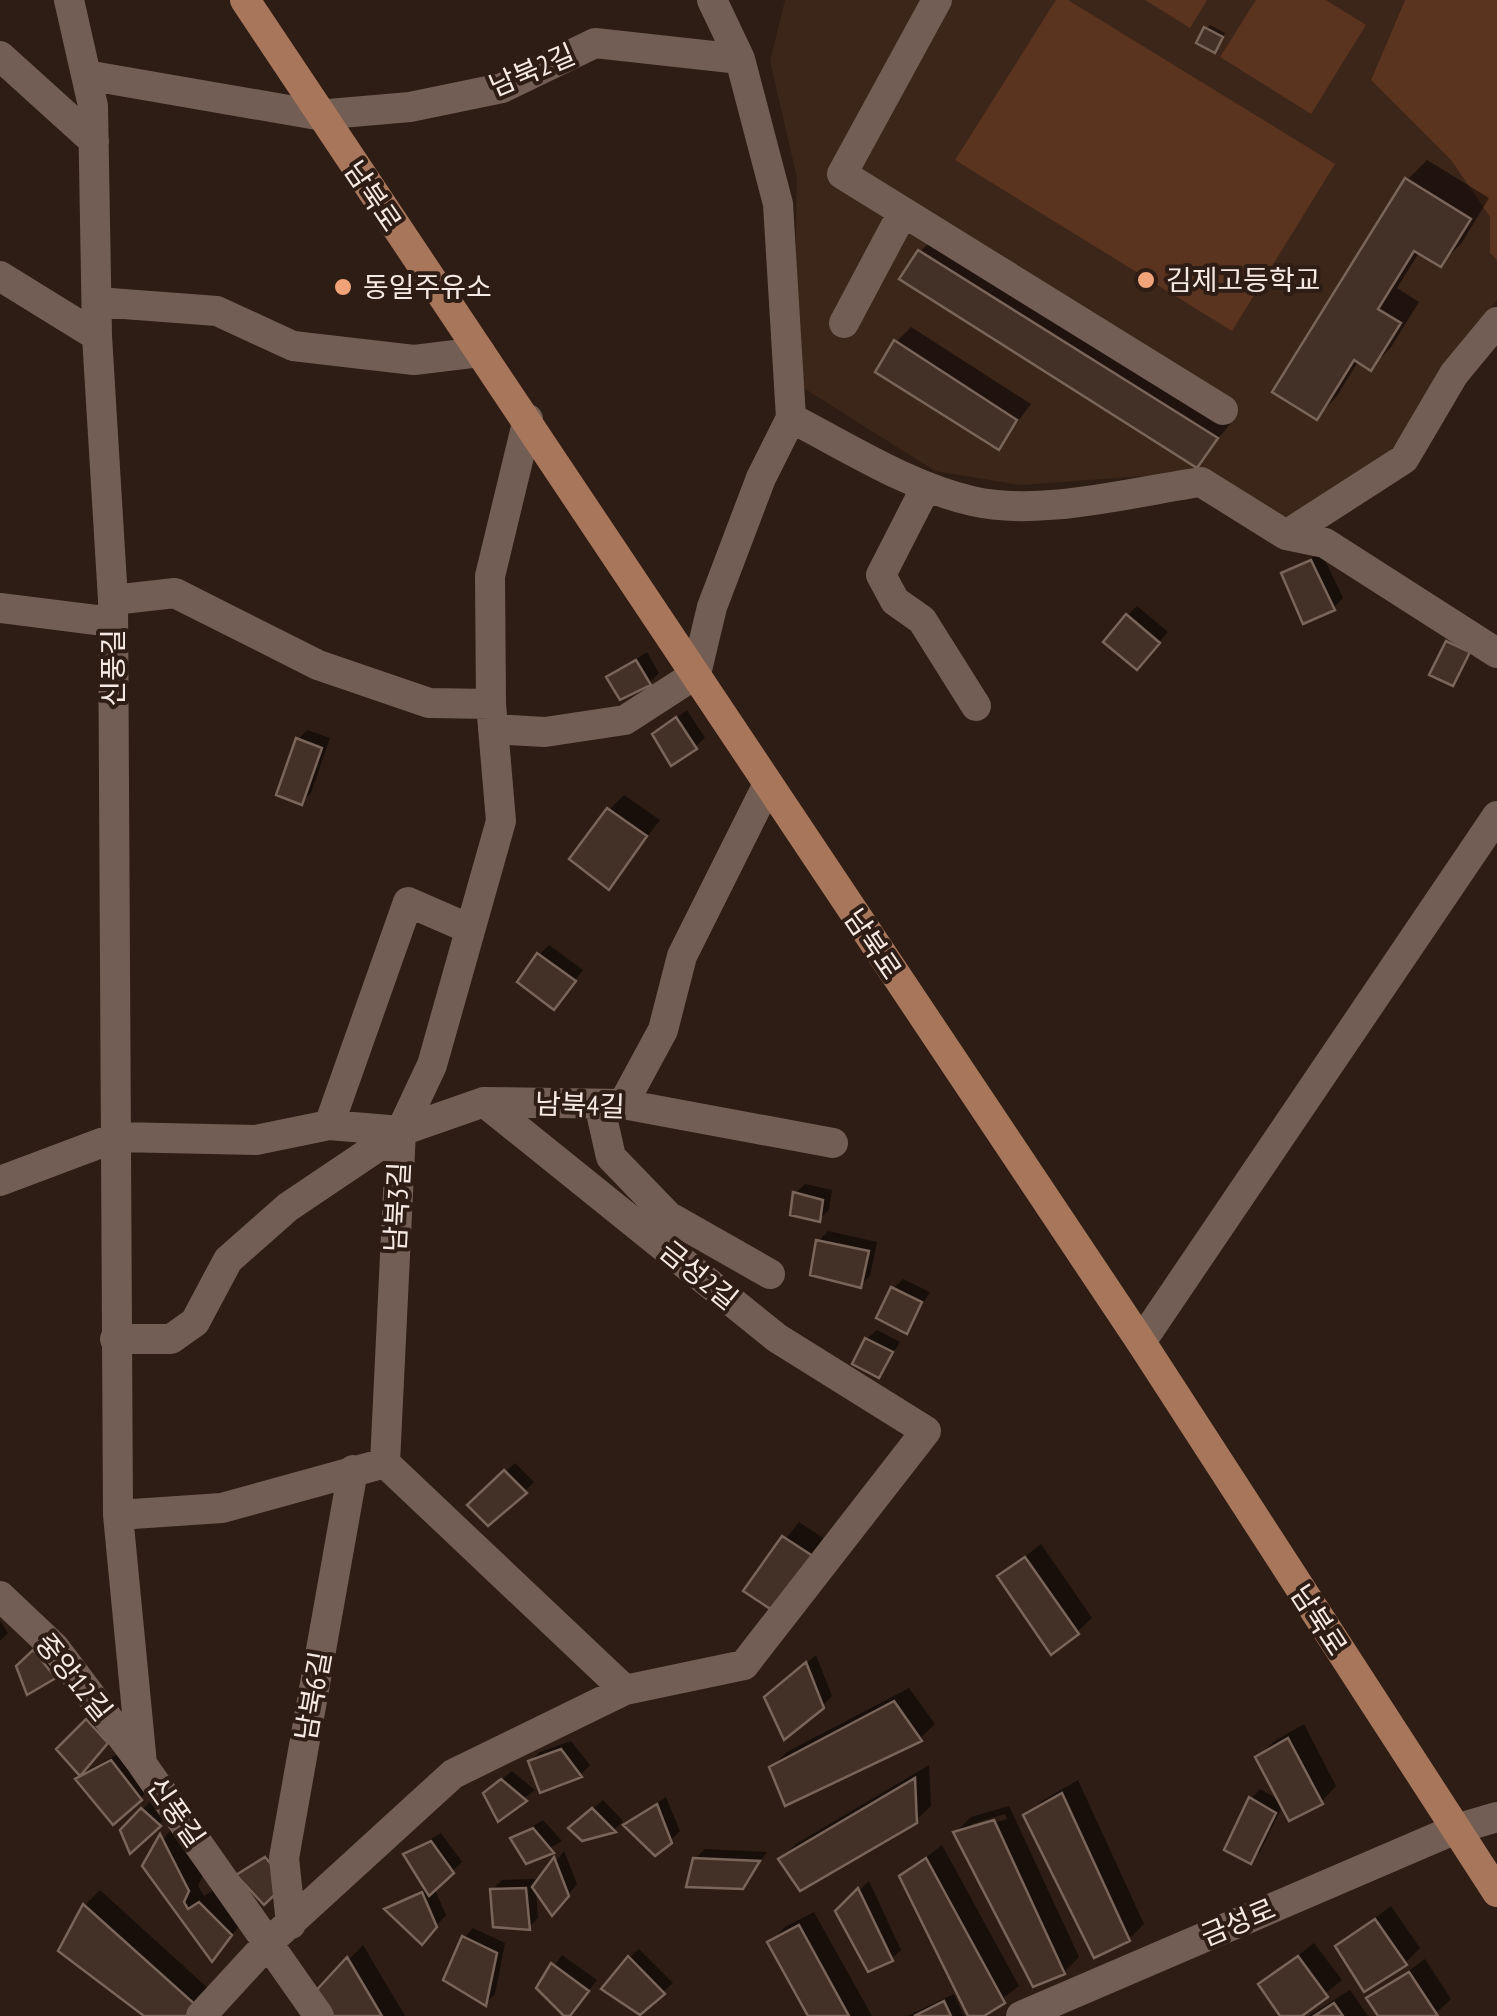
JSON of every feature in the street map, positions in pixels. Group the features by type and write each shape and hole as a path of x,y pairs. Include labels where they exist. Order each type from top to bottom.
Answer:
{"main road":[{"name":"남북로","path":"245,0 318,114 528,419 766,786 1141,1342 1497,1892"}],"street":[{"name":"신풍길","path":"69,0 94,106 97,336 113,611 118,1515 142,1764 279,1933 319,2016"},
{"path":"0,608 113,611 175,593 318,665 430,704 492,716 545,732 625,720 696,674 712,606 790,418 778,204 740,59 712,0"},
{"path":"937,0 842,174 1223,410"},
{"name":"남북2길","path":"86,75 318,114 410,107 502,88 595,43 740,59"},
{"path":"0,56 94,141"},
{"path":"844,324 903,212"},
{"path":"0,276 97,336"},
{"path":"97,302 217,311 293,346 414,360 480,352"},
{"path":"1286,536 1404,459 1454,374 1497,322"},
{"path":"790,418 926,487 975,502 1028,506 1201,482 1286,536 1325,543 1497,653"},
{"name":"남북3길","path":"385,1463 401,1131 432,1065 501,820 492,716 490,576 528,419"},
{"path":"926,487 881,574 895,601 922,620 976,706"},
{"path":"766,786 682,956 664,1030 611,1104 612,1158 668,1216 770,1274"},
{"path":"1141,1342 1496,813"},
{"path":"329,1125 408,902 470,930"},
{"name":"남북4길","path":"117,1137 256,1140 329,1125 401,1131 484,1102 611,1104 833,1143"},
{"name":"금성2길","path":"484,1102 777,1338 926,1432 744,1665 624,1690"},
{"path":"115,1339 171,1339 196,1322 228,1260 288,1208 401,1131"},
{"path":"0,1182 117,1137"},
{"path":"118,1515 222,1508 385,1463 624,1690 453,1774 279,1933 201,2016"},
{"name":"남북6길","path":"279,1933 284,1858 353,1470"},
{"name":"중앙12길","path":"0,1596 55,1648 142,1764"},
{"name":"금성로","path":"1021,2016 1456,1829 1497,1817"}],"shaded area":[{"name":"김제고등학교","path":"785,0 1405,0 1371,80 1451,160 1490,217 1490,253 1497,260 1497,300 1380,465 1287,521 1202,472 1020,485 935,471 805,389 793,371 797,178 770,61"},
{"path":"1056,0 1068,0 1335,164 1232,331 955,160"},
{"path":"1145,0 1207,0 1190,28"},
{"path":"1256,0 1326,0 1366,25 1311,114 1220,57"},
{"path":"1405,0 1497,0 1497,260 1490,253 1490,217 1451,160 1371,80"}],"building":[{"path":"1204,27 1223,37 1215,53 1196,43"},
{"path":"1405,178 1471,219 1441,267 1414,251 1378,309 1401,323 1371,371 1354,360 1317,420 1272,392"},
{"path":"918,250 1218,438 1197,468 899,279"},
{"path":"894,340 1017,420 999,450 875,372"},
{"path":"1311,560 1335,610 1303,624 1281,573"},
{"path":"1126,614 1160,643 1137,670 1103,642"},
{"path":"1446,641 1470,652 1453,686 1429,675"},
{"path":"636,660 651,685 620,700 606,677"},
{"path":"676,717 697,749 671,766 652,734"},
{"path":"296,738 322,748 302,805 276,795"},
{"path":"607,808 647,836 609,890 569,859"},
{"path":"537,953 576,981 554,1010 517,982"},
{"path":"793,1192 823,1200 820,1222 790,1215"},
{"path":"816,1240 869,1251 861,1288 810,1275"},
{"path":"891,1287 922,1302 907,1334 876,1318"},
{"path":"865,1338 893,1352 879,1378 852,1364"},
{"path":"504,1470 527,1493 488,1526 467,1505"},
{"path":"782,1536 816,1558 775,1612 743,1591"},
{"path":"1025,1557 1079,1634 1051,1655 997,1576"},
{"path":"33,1650 56,1678 27,1695 16,1666"},
{"path":"806,1662 824,1708 784,1740 764,1697"},
{"path":"894,1701 922,1741 785,1806 769,1767"},
{"path":"86,1719 108,1743 80,1776 56,1749"},
{"path":"1288,1738 1323,1804 1289,1821 1255,1757"},
{"path":"561,1749 582,1777 540,1793 528,1761"},
{"path":"111,1760 142,1800 113,1825 75,1779"},
{"path":"915,1778 917,1823 800,1891 778,1859"},
{"path":"501,1779 527,1801 498,1822 483,1793"},
{"path":"1062,1793 1130,1941 1094,1958 1023,1815"},
{"path":"1249,1797 1276,1813 1251,1864 1224,1850"},
{"path":"657,1804 672,1843 655,1856 623,1825"},
{"path":"141,1808 161,1826 130,1854 120,1830"},
{"path":"592,1808 616,1832 582,1841 568,1828"},
{"path":"994,1820 1065,1974 1033,1987 953,1832"},
{"path":"533,1828 554,1853 526,1864 510,1838"},
{"path":"160,1834 189,1891 184,1902 188,1909 199,1902 232,1935 212,1962 142,1866"},
{"path":"431,1841 454,1873 429,1896 403,1854"},
{"path":"265,1857 287,1883 264,1905 236,1875"},
{"path":"554,1857 569,1896 552,1916 532,1887"},
{"path":"693,1858 760,1861 743,1889 686,1887"},
{"path":"926,1858 1005,2003 984,2016 968,2016 899,1876"},
{"path":"526,1888 530,1930 493,1927 490,1889"},
{"path":"858,1888 893,1961 868,1972 835,1911"},
{"path":"422,1892 437,1927 422,1945 384,1909"},
{"path":"83,1904 198,2007 190,2016 144,2016 58,1951"},
{"path":"1375,1919 1407,1965 1364,1992 1335,1946"},
{"path":"799,1925 849,2016 808,2016 767,1942"},
{"path":"462,1936 497,1953 486,2006 443,1980"},
{"path":"628,1956 665,1994 640,2015 601,1989"},
{"path":"1298,1956 1328,1997 1302,2016 1280,2016 1258,1984"},
{"path":"347,1957 382,2016 329,2016 312,1995"},
{"path":"551,1963 589,1991 570,2016 564,2016 536,1988"},
{"path":"1409,1972 1438,2016 1378,2016 1366,1998"},
{"path":"944,2001 951,2016 914,2016"},
{"path":"1334,2003 1343,2016 1314,2016"}],"place":[{"name":"김제고등학교","path":"1146,280"},
{"name":"동일주유소","path":"343,287"}]}
